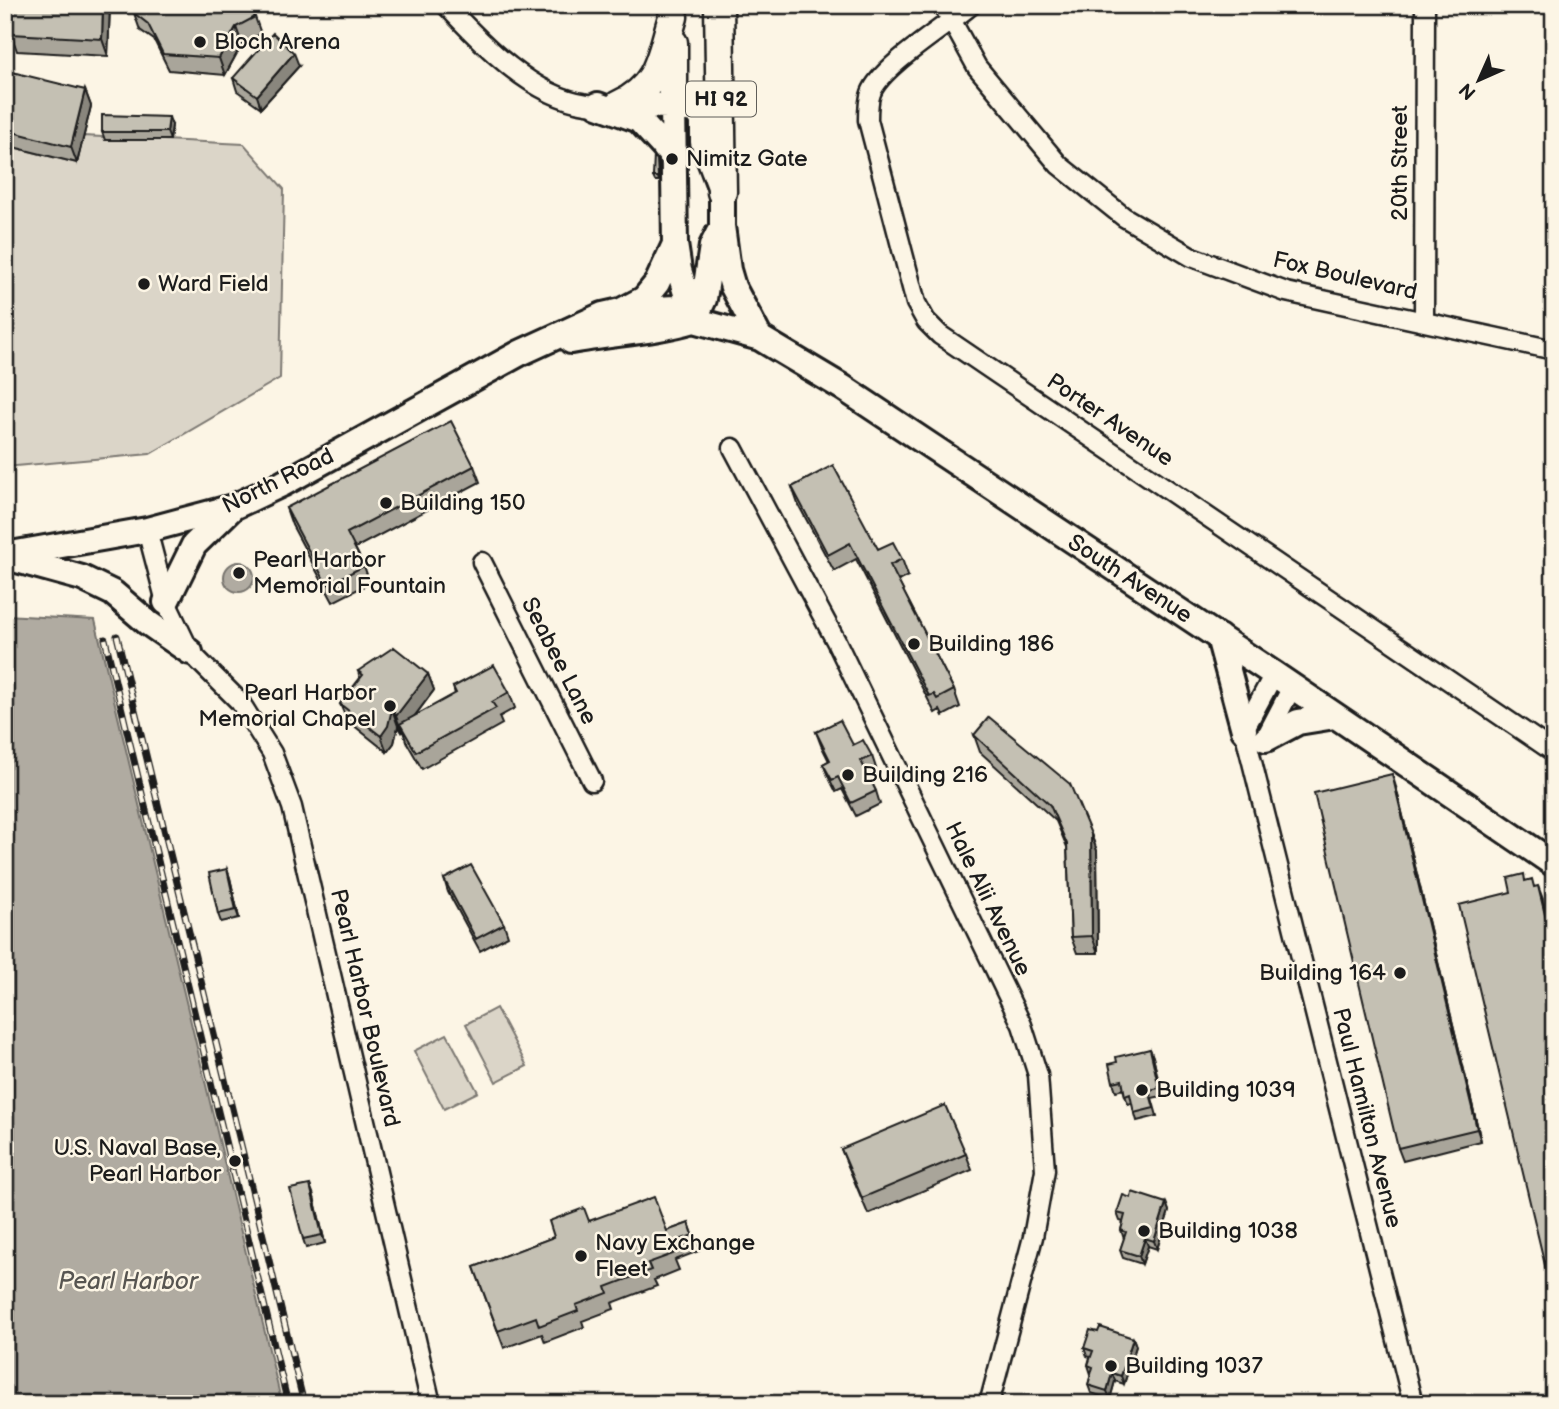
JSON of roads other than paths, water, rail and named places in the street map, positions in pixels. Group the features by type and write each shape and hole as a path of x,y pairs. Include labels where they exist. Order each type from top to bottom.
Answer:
{"main road":[{"name":"HI 92","path":"719,5 722,192"},
{"path":"609,105 631,100 652,81 673,11"},
{"name":"HI 92","path":"673,11 673,106"}],"street":[{"path":"446,5 497,57 547,91 586,104 673,106 696,111 703,120 702,142 722,192"},
{"name":"Fox Boulevard","path":"943,5 977,67 1059,165 1124,217 1192,257 1286,292 1554,349"},
{"name":"Porter Avenue","path":"971,5 887,69 875,84 868,106 868,120 913,293 926,321 940,335 1554,752"},
{"name":"20th Street","path":"1424,320 1425,5"},
{"path":"609,105 639,120 673,157"},
{"name":"HI 92","path":"673,106 675,244"},
{"name":"HI 92","path":"722,192 722,226"},
{"path":"694,320 704,299 712,246 722,226"},
{"path":"722,226 733,287 760,338"},
{"path":"621,311 644,299 665,268 675,244"},
{"path":"675,244 679,270 694,320"},
{"name":"North Road","path":"5,556 147,530 233,507 282,484 405,414 531,348 603,315 621,311 675,308 694,320"},
{"name":"North Road","path":"531,348 604,334 670,327 694,320"},
{"name":"South Avenue","path":"694,320 760,338 842,387 1219,637 1554,864"},
{"name":"Hale Alii Avenue","path":"733,448 844,657 1022,1024 1038,1075 1045,1170 1033,1237 989,1404"},
{"path":"166,602 194,545 233,507"},
{"name":"Pearl Harbor Boulevard","path":"147,530 166,602 190,652 240,702 272,753 292,807 431,1404"},
{"path":"5,556 82,578 113,593 148,623 190,652"},
{"name":"Seabee Lane","path":"482,562 592,781"},
{"path":"1219,637 1255,734"},
{"path":"1255,734 1284,681"},
{"path":"1255,734 1298,722 1335,716"},
{"name":"Paul Hamilton Avenue","path":"1255,734 1253,763 1413,1404"}],"water":[{"name":"Pearl Harbor Memorial Fountain","path":"239,562 250,566 254,577 250,588 239,592 228,588 224,577 228,566"},
{"name":"Pearl Harbor","path":"5,615 95,620 282,1404 5,1404"}],"railway":[{"path":"117,636 304,1404"},
{"path":"105,639 288,1404"}],"place":[{"name":"Bloch Arena","path":"200,42"},
{"name":"Nimitz Gate","path":"672,159"},
{"name":"Ward Field","path":"144,284"},
{"name":"Building 150","path":"386,503"},
{"name":"Pearl Harbor Memorial Fountain","path":"239,573"},
{"name":"Building 186","path":"914,644"},
{"name":"Pearl Harbor Memorial Chapel","path":"390,706"},
{"name":"Building 216","path":"848,775"},
{"name":"Building 164","path":"1400,973"},
{"name":"Building 1039","path":"1142,1090"},
{"name":"U.S. Naval Base, Pearl Harbor","path":"235,1161"},
{"name":"Building 1038","path":"1144,1231"},
{"name":"Navy Exchange Fleet","path":"581,1256"},
{"name":"Building 1037","path":"1111,1366"}]}
